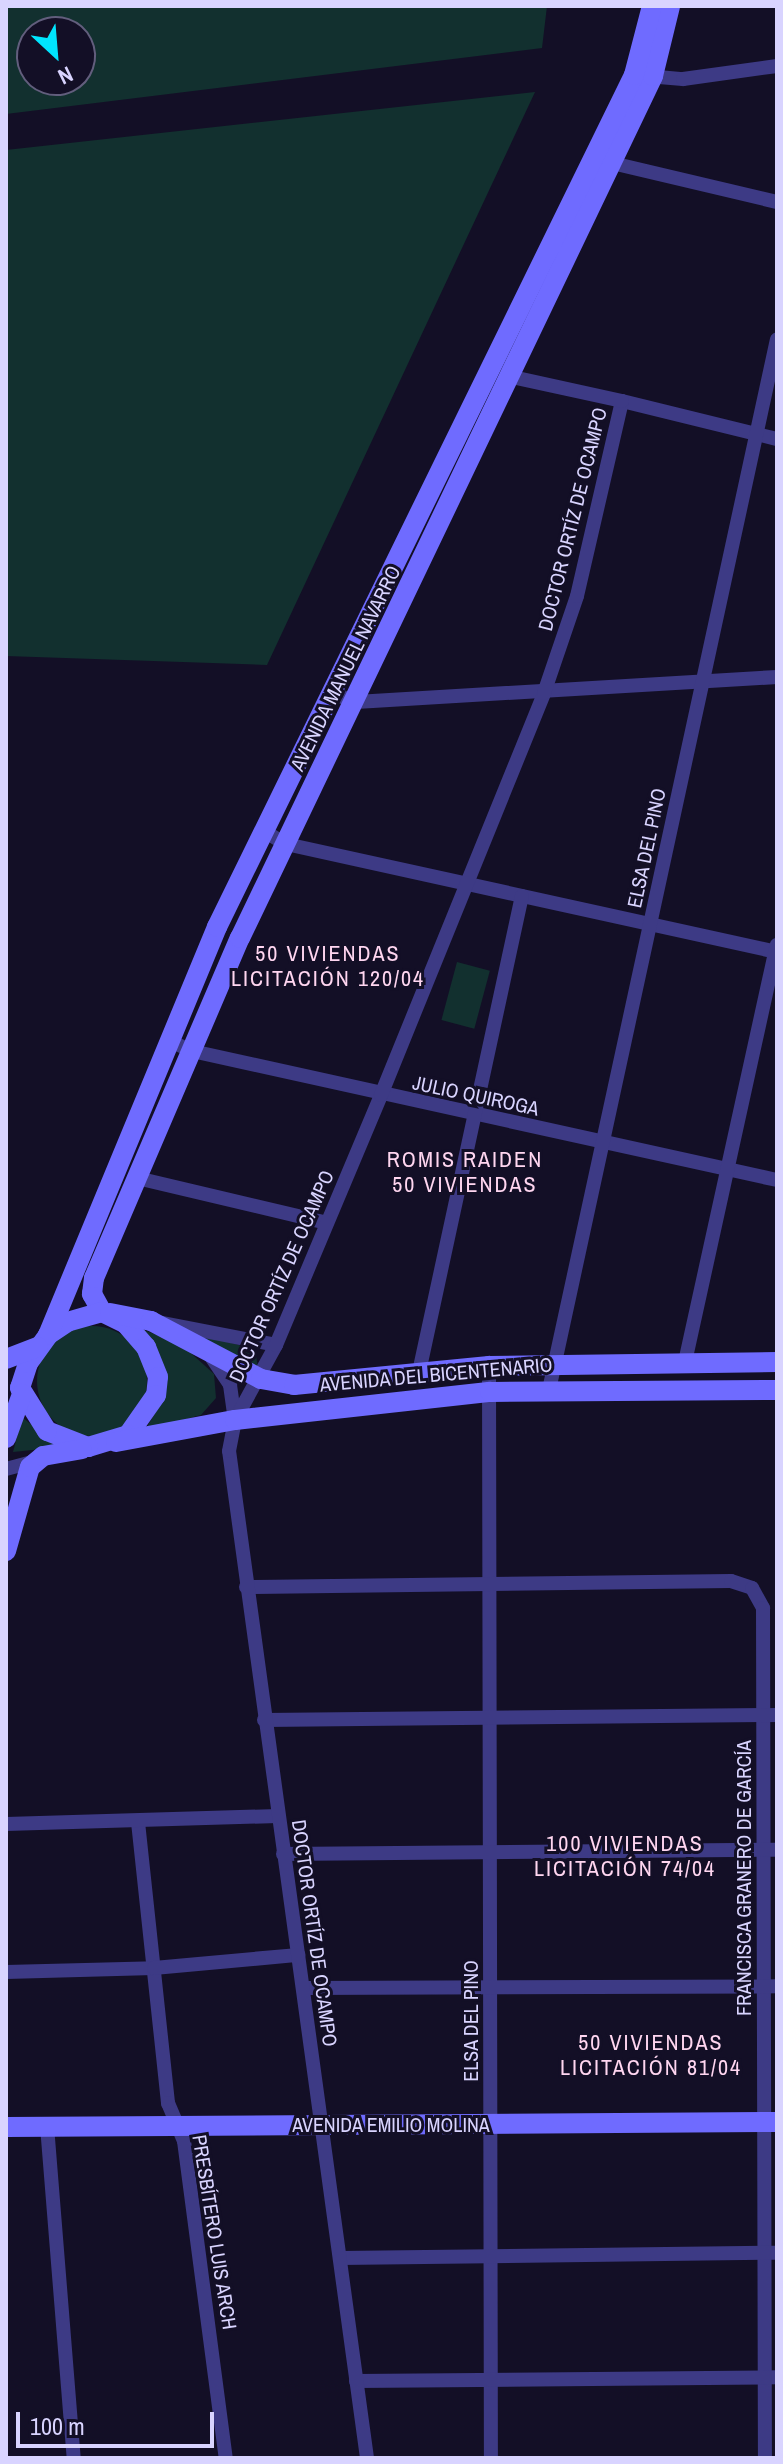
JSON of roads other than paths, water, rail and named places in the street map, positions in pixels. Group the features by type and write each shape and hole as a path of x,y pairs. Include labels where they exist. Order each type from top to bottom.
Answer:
{"street":[{"name":"AVENIDA MANUEL NAVARRO","path":"43,1341 168,1040 264,831 644,76 652,6"},
{"name":"AVENIDA MANUEL NAVARRO","path":"106,1313 92,1294 94,1278 137,1178 286,844 612,163 670,6"},
{"path":"644,76 683,79 777,66"},
{"path":"612,163 777,202"},
{"name":"ELSA DEL PINO","path":"549,1390 777,339"},
{"name":"DOCTOR ORTÍZ DE OCAMPO","path":"367,2458 229,1451 235,1420 261,1379 276,1345 467,884 544,693 577,596 622,401 512,377"},
{"path":"622,401 777,439"},
{"path":"334,694 356,702 777,677"},
{"path":"264,831 286,844 777,950 685,1362"},
{"path":"419,1372 522,896"},
{"name":"JULIO QUIROGA","path":"168,1040 192,1051 381,1095 777,1180"},
{"path":"137,1178 327,1223"},
{"path":"6,1359 43,1341 67,1322 106,1313 146,1347 158,1377 149,1412 116,1442 6,1469"},
{"name":"AVENIDA DEL BICENTENARIO","path":"106,1313 151,1321 261,1379 294,1385 489,1366 777,1362"},
{"path":"151,1321 276,1345"},
{"path":"6,1438 16,1388 43,1341"},
{"path":"207,1351 230,1385 235,1420"},
{"name":"ELSA DEL PINO","path":"489,1366 491,2458"},
{"path":"16,1388 47,1431 88,1447"},
{"name":"AVENIDA DEL BICENTENARIO","path":"116,1442 235,1420 490,1392 777,1390"},
{"path":"6,1551 26,1473 35,1461"},
{"name":"FRANCISCA GRANERO DE GARCÍA","path":"488,1584 731,1581 752,1588 763,1608 770,1715 771,2378 765,2458"},
{"path":"246,1587 488,1584"},
{"path":"264,1720 770,1715"},
{"path":"6,1824 278,1816"},
{"name":"PRESBÍTERO LUIS ARCH","path":"138,1822 168,2103 178,2125 226,2458"},
{"path":"283,1854 770,1850"},
{"path":"6,1972 154,1968 298,1955"},
{"path":"303,1988 770,1986"},
{"name":"AVENIDA EMILIO MOLINA","path":"6,2127 770,2122"},
{"path":"47,2126 74,2458"},
{"path":"340,2258 771,2253"},
{"path":"356,2381 771,2378"}],"district":[{"name":"50 VIVIENDAS LICITACIÓN 120/04","path":"328,966"},
{"name":"ROMIS RAIDEN 50 VIVIENDAS","path":"465,1172"},
{"name":"100 VIVIENDAS LICITACIÓN 74/04","path":"625,1856"},
{"name":"50 VIVIENDAS LICITACIÓN 81/04","path":"651,2054"}]}
